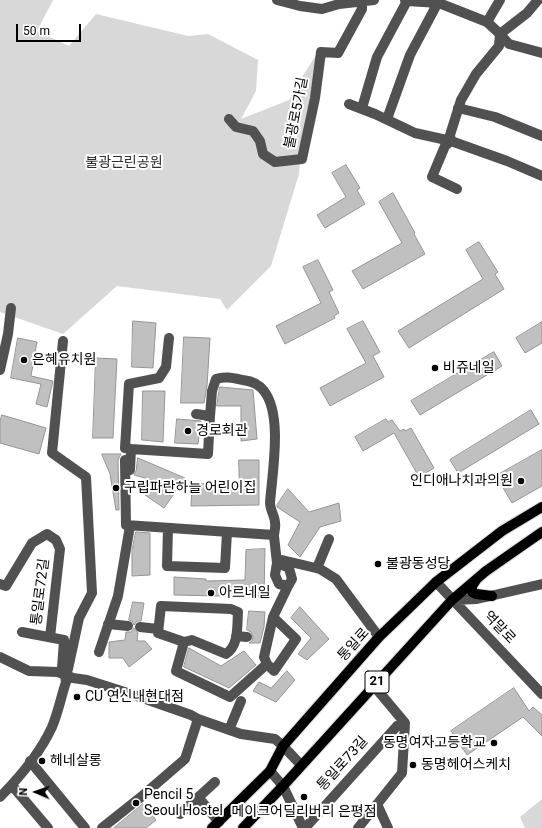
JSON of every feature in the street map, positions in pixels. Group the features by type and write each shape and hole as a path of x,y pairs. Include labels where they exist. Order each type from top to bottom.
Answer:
{"main road":[{"name":"통일로","path":"216,825 270,771 283,746 379,637 436,582 502,531 542,507"},
{"name":"21","path":"243,828 452,600 476,579 542,532"},
{"path":"476,579 472,586 472,592 492,596"}],"street":[{"path":"277,0 300,6 322,9 345,2 374,0"},
{"path":"487,22 500,0"},
{"path":"451,141 450,135 461,100 476,74 499,46 500,34 527,13 538,0"},
{"name":"불광로5가길","path":"229,119 236,127 253,131 260,141 263,154 275,162 302,159 315,98 321,52 338,53 362,9 362,1"},
{"path":"362,108 377,57 406,1 431,1 440,3 487,22 509,44 542,53"},
{"path":"387,119 410,55 436,8 431,1"},
{"path":"349,104 362,108 415,133 451,141 507,161 542,176"},
{"path":"458,108 495,117 542,136"},
{"path":"451,141 445,146 432,177 457,189"},
{"path":"0,370 4,333 11,308"},
{"path":"168,338 166,367 159,378 129,384 125,448 208,454 212,391 216,379 223,377 247,380 258,384 265,391 273,415 275,440 270,504 275,523 274,535 277,563 275,575 279,584 288,586"},
{"name":"통일로72길","path":"63,341 52,453 86,477 92,593 79,618 68,669 65,675"},
{"path":"196,414 210,416"},
{"path":"130,472 131,449"},
{"path":"125,460 126,525 274,535"},
{"path":"99,652 118,596 130,526"},
{"path":"168,528 167,566 225,568 227,532"},
{"name":"통일로72길","path":"0,584 6,586 32,543 47,534 56,540 60,550 50,637"},
{"path":"317,568 329,539"},
{"path":"277,563 282,560 317,568 336,579 379,637"},
{"path":"273,617 296,638 274,671 267,664 264,657 266,639 273,617 292,579 289,568 277,563"},
{"name":"역말로","path":"436,582 542,694"},
{"path":"452,600 477,600 542,584"},
{"path":"161,606 231,609 238,612 236,636 233,649 226,654 192,640 184,642 158,633 161,606"},
{"path":"108,624 128,626"},
{"path":"140,627 158,629"},
{"name":"통일로72길","path":"0,797 10,787 37,752 52,727 66,682 62,668 64,640 22,632"},
{"path":"236,636 247,637"},
{"path":"184,642 176,671 230,697 267,664"},
{"path":"0,657 29,671 58,672 73,678 88,680 191,715 198,719 241,734 275,739 301,765"},
{"path":"362,826 377,804 402,773 405,722 374,686"},
{"path":"229,730 241,701"},
{"path":"102,828 185,759 198,719"},
{"name":"통일로73길","path":"270,771 283,786 304,828 397,726 405,722"},
{"path":"30,761 85,828"},
{"path":"180,814 215,782"},
{"path":"10,787 15,789 48,828"},
{"path":"198,797 216,825"},
{"path":"377,804 388,828"}],"green space":[{"name":"불광근린공원","path":"0,0 53,0 37,31 69,46 96,14 188,36 208,34 258,60 256,91 241,119 289,100 318,52 313,95 301,147 299,174 271,266 227,310 220,299 117,286 63,334 0,312"},
{"path":"542,799 542,828 525,828 520,817"}],"building":[{"path":"346,165 360,188 357,190 365,204 325,228 317,215 346,197 332,173"},
{"path":"393,193 425,254 363,289 352,271 402,243 379,202"},
{"path":"479,242 498,272 495,274 504,289 409,348 398,331 483,279 466,250"},
{"path":"318,260 333,290 329,292 339,313 334,316 335,318 285,344 276,326 321,303 303,267"},
{"path":"133,321 156,323 153,368 132,367"},
{"path":"363,321 380,352 373,356 384,377 330,406 320,388 366,363 347,329"},
{"path":"542,322 542,343 525,353 516,338"},
{"path":"184,337 210,338 207,386 204,403 181,403"},
{"name":"은혜유치원","path":"18,338 37,342 31,376 53,381 47,407 36,404 41,384 11,378"},
{"path":"494,352 502,366 420,415 411,401"},
{"path":"96,358 117,359 113,438 93,438"},
{"path":"220,387 253,390 257,439 241,441 241,406 217,406"},
{"path":"143,391 165,391 163,442 142,440"},
{"path":"531,410 539,424 458,473 450,460"},
{"path":"2,415 46,428 39,454 0,443 0,422"},
{"name":"경로회관","path":"177,419 201,421 198,444 175,443"},
{"path":"386,419 388,422 392,420 400,431 404,429 405,431 411,428 434,468 419,477 394,433 363,451 355,437"},
{"name":"인디애나치과의원","path":"542,450 542,486 512,503 496,476"},
{"name":"구립파란하늘 어린이집","path":"102,454 121,454 118,460 119,510 116,510 110,474"},
{"path":"138,458 185,478 164,508 145,495 152,480 134,475"},
{"path":"239,460 259,460 259,505 191,506 192,484 239,483"},
{"path":"288,489 309,512 339,503 341,521 320,527 300,557 288,545 300,522 277,507"},
{"path":"136,532 150,533 150,575 132,576 132,551"},
{"path":"265,549 264,597 174,595 174,577 206,579 206,581 245,580 246,550"},
{"path":"133,602 144,603 141,621 137,621 134,625 132,621 129,620"},
{"path":"300,607 329,639 307,660 298,654 311,638 291,618"},
{"path":"249,611 265,612 264,627 260,643 249,643 252,641 253,637 251,632 247,630"},
{"path":"134,628 138,633 137,641 145,641 152,649 129,667 123,658 109,658 109,642 125,640 126,632 131,632"},
{"path":"189,648 221,666 244,651 256,665 229,688 184,667"},
{"path":"287,671 295,680 276,702 253,691 259,682 271,688"},
{"path":"514,688 529,711 533,707 542,715 542,736 523,717 467,755 451,731"},
{"path":"143,804 156,820 146,828 114,828"}],"place":[{"name":"은혜유치원","path":"24,360"},
{"name":"비쥬네일","path":"435,368"},
{"name":"경로회관","path":"188,431"},
{"name":"인디애나치과의원","path":"521,481"},
{"name":"구립파란하늘 어린이집","path":"116,488"},
{"name":"불광동성당","path":"378,564"},
{"name":"아르네일","path":"211,593"},
{"name":"CU 연신내현대점","path":"77,697"},
{"name":"동명여자고등학교","path":"494,743"},
{"name":"헤네살롱","path":"42,761"},
{"name":"동명헤어스케치","path":"413,765"},
{"name":"메이크어딜리버리 은평점","path":"304,797"},
{"name":"Pencil 5 Seoul Hostel","path":"136,803"}]}
